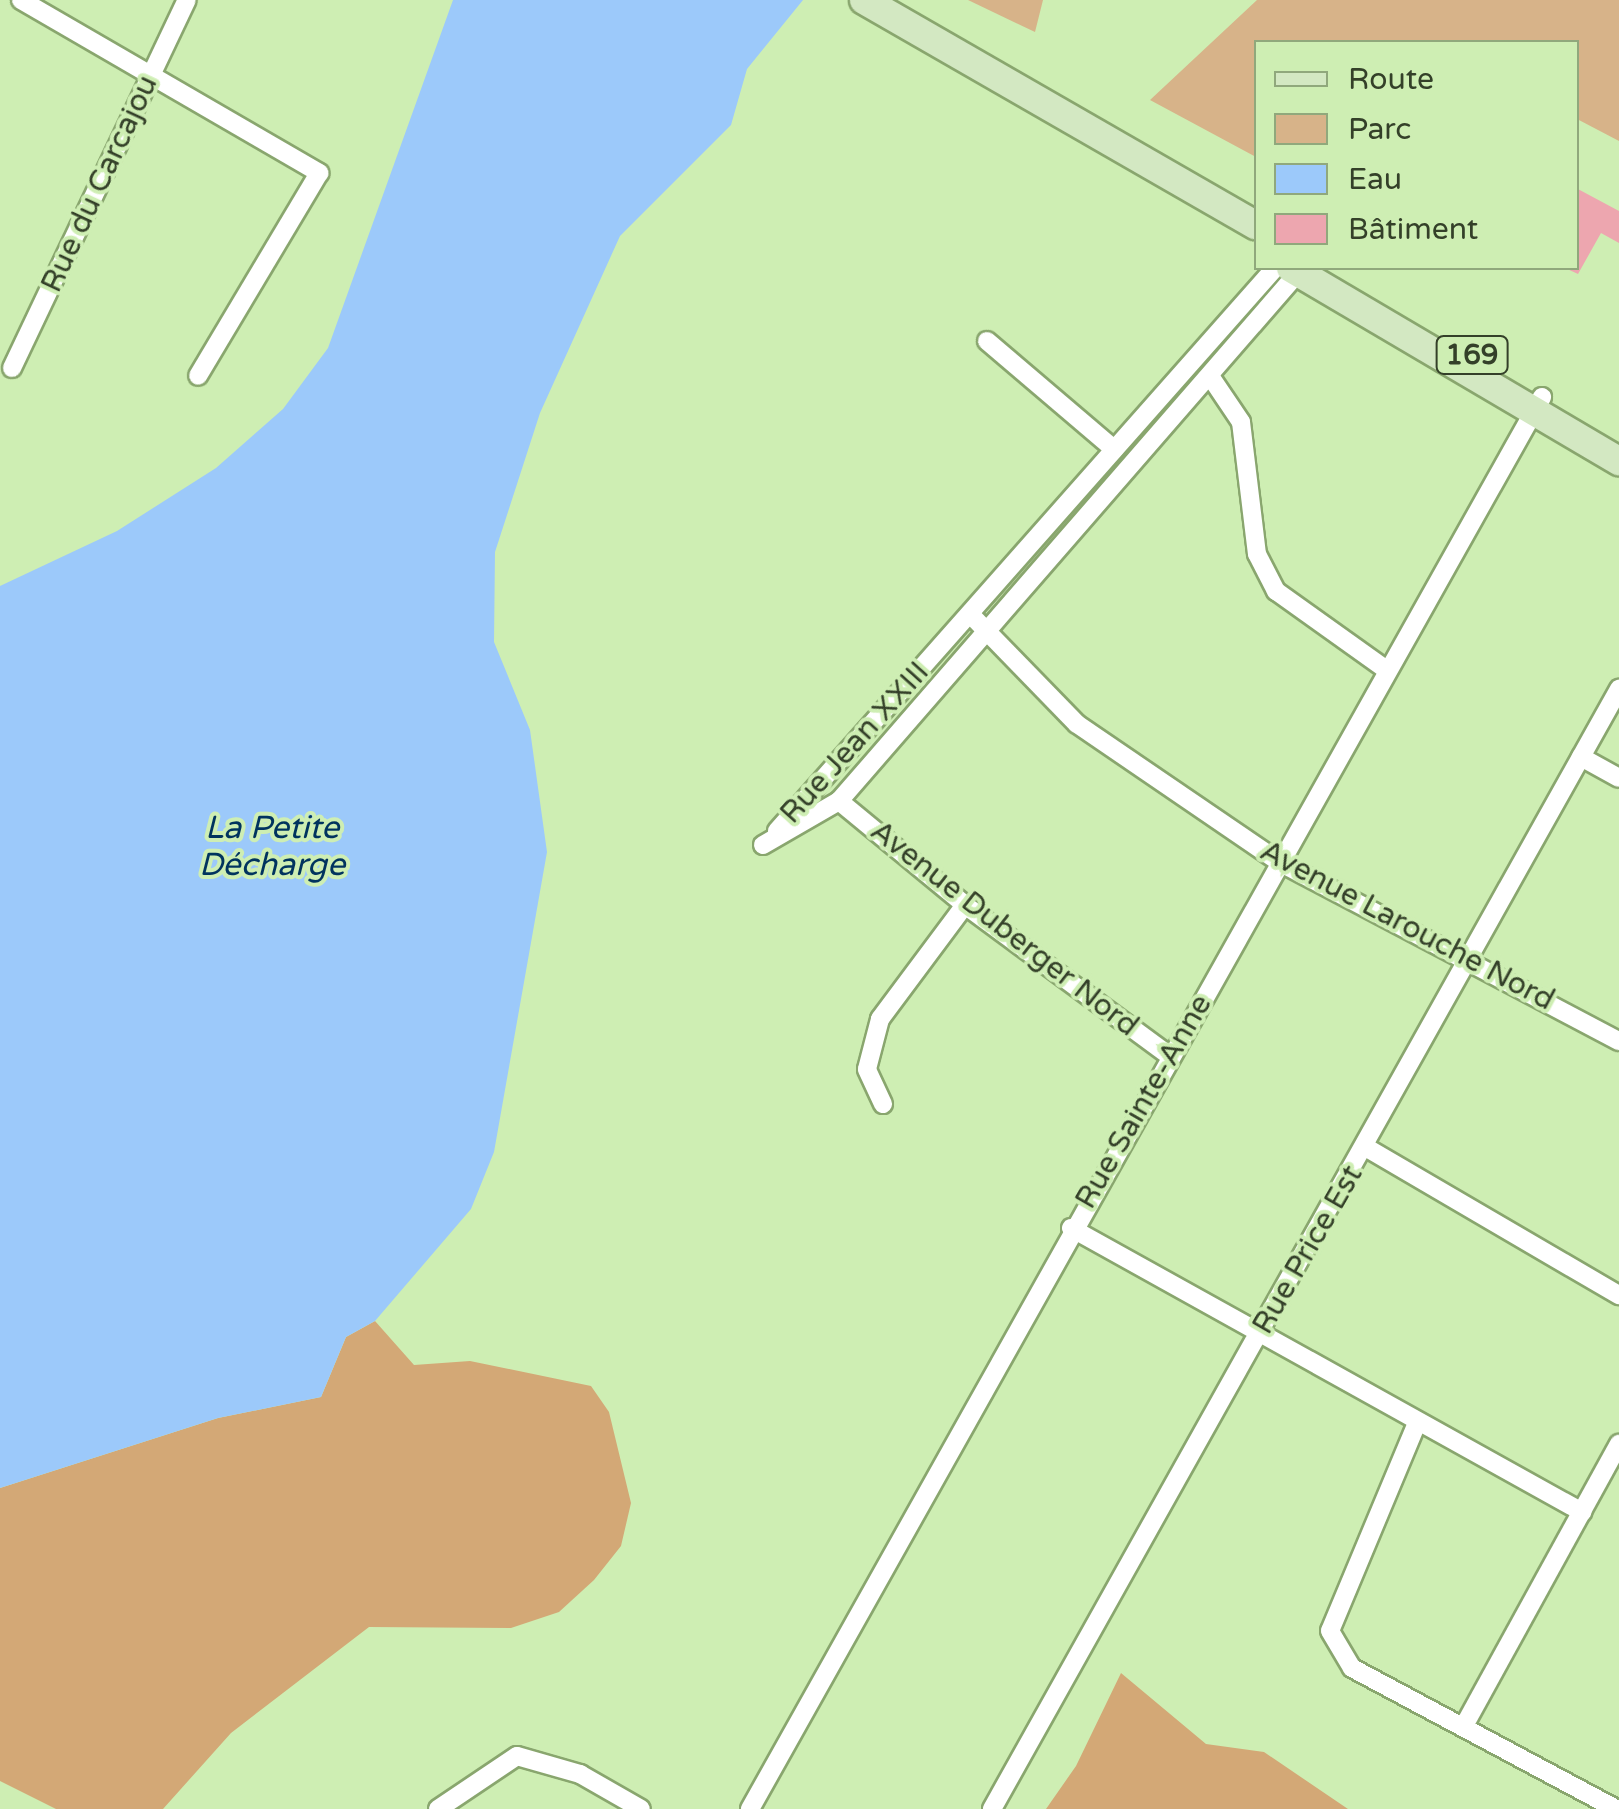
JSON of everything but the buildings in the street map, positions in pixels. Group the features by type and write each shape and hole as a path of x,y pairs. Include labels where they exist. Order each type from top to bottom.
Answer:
{"main road":[{"path":"864,0 1061,118 1103,132 1254,225"},
{"path":"1061,118 1074,134 1254,244"},
{"path":"1294,270 1538,403 1619,461"},
{"name":"169","path":"1330,270 1538,403 1619,438"}],"street":[{"path":"21,0 319,173 198,376"},
{"name":"Rue du Carcajou","path":"12,368 187,0"},
{"name":"Rue Jean XXIII","path":"1291,270 1114,449 763,846 838,801 1210,376 1291,270"},
{"path":"987,342 1114,449"},
{"path":"1210,376 1240,422 1257,554 1276,591 1384,668"},
{"name":"Rue Sainte-Anne","path":"750,1809 1071,1228 1281,863 1384,668 1538,403"},
{"name":"Avenue Larouche Nord","path":"970,614 1077,724 1281,863 1469,958 1619,1041"},
{"name":"Rue Price Est","path":"992,1809 1367,1148 1619,689"},
{"path":"1581,757 1619,778"},
{"name":"Avenue Duberger Nord","path":"838,801 965,905 1170,1056"},
{"path":"883,1104 867,1068 880,1018 965,905"},
{"path":"1367,1148 1619,1295"},
{"path":"1071,1228 1258,1336 1582,1512"},
{"path":"1417,1423 1330,1630 1352,1668 1465,1724 1616,1809"},
{"path":"1465,1724 1619,1444"},
{"path":"438,1809 518,1756 580,1774 641,1809"}],"green space":[{"path":"968,0 1043,0 1035,32"},
{"path":"1257,0 1619,0 1619,141 1579,120 1579,40 1254,40 1254,156 1150,100"}],"shaded area":[{"path":"375,1321 414,1365 470,1361 591,1386 609,1412 631,1503 621,1546 594,1580 559,1612 511,1628 369,1627 231,1733 163,1809 56,1809 0,1781 0,1488 218,1418 321,1397 346,1337"},
{"path":"1121,1673 1206,1744 1264,1752 1348,1809 1046,1809 1076,1766"}],"water":[{"name":"La Petite Décharge","path":"453,0 803,0 747,69 731,125 620,236 540,413 495,552 494,642 530,730 547,852 494,1152 471,1209 375,1321 346,1337 321,1397 218,1418 0,1488 0,586 117,531 216,468 283,409 328,348"}]}
